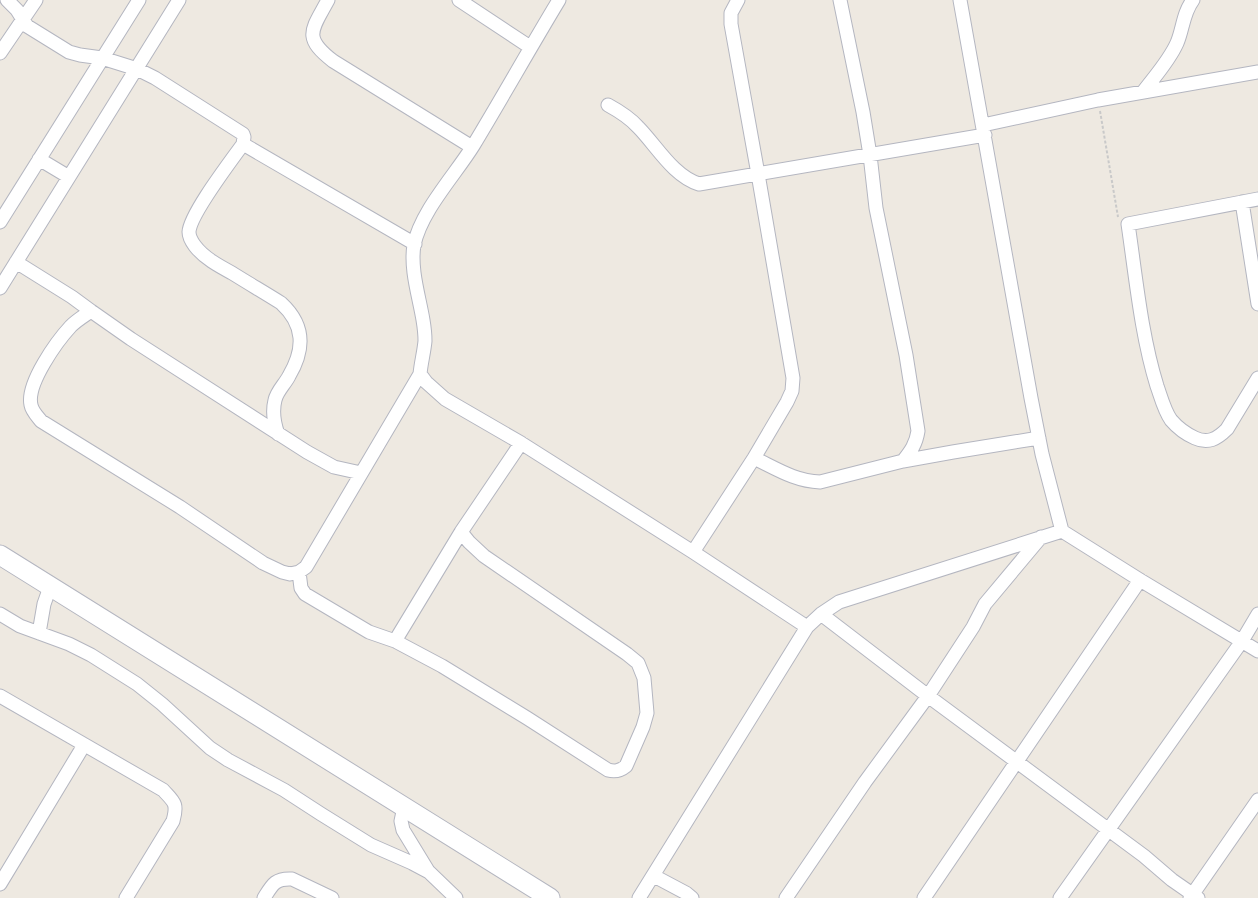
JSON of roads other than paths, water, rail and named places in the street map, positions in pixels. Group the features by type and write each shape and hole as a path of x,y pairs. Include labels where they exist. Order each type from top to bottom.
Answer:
{"street":[{"path":"7,0 17,10 29,27 69,52 102,58 137,68 239,130 243,134 243,144 205,198 191,223 189,232 190,239 203,254 281,303 296,320 299,329 300,343 297,358 290,376 277,394 275,401 273,418 278,434"},
{"path":"0,53 36,0"},
{"path":"0,222 139,0"},
{"path":"0,288 179,0"},
{"path":"328,0 312,35 319,50 333,61 472,147"},
{"path":"459,0 530,47"},
{"path":"91,311 66,332 45,362 35,380 30,393 31,405 34,414 41,421 180,506 263,563 290,574 299,572 306,567 420,374 425,340 413,256 421,225 472,147 559,0"},
{"path":"694,552 754,458 792,391 793,378 731,24 731,13 738,0"},
{"path":"840,0 870,155 876,208 906,355 918,431 912,451 903,461"},
{"path":"960,0 1039,438 1062,531 1258,651"},
{"path":"1144,92 1177,43 1185,14 1193,0"},
{"path":"608,105 638,126 682,175 695,183 707,183 870,155 984,130 1098,100 1258,72"},
{"path":"243,144 415,244"},
{"path":"39,159 69,177"},
{"path":"1258,199 1128,224 1147,346 1164,408 1171,420 1181,430 1201,441 1210,441 1221,436 1227,429 1258,378"},
{"path":"1242,202 1258,304"},
{"path":"16,262 72,297 131,339 307,452 334,467 361,473"},
{"path":"420,374 426,382 445,399 521,443 694,552 807,627"},
{"path":"754,458 795,478 806,481 820,482 903,461 1039,438"},
{"path":"395,641 462,532 521,443"},
{"path":"639,898 807,627 821,614 839,602 1062,531"},
{"path":"299,572 300,588 305,594 370,632 395,641 442,666 608,770 616,772 621,770 626,766 643,727 647,713 644,678 638,664 627,654 484,556 469,542 462,532"},
{"path":"786,898 865,782 928,696 973,627 986,604 1041,538"},
{"path":"0,555 550,898"},
{"path":"924,898 1140,580"},
{"path":"39,633 44,604 50,587"},
{"path":"0,614 20,626 69,644 90,654 137,684 162,704 210,748 228,760 284,790 371,845 429,872"},
{"path":"821,614 928,696 1144,856 1194,897 1258,800"},
{"path":"1060,898 1242,641 1258,614"},
{"path":"0,696 163,790 176,805 176,812 173,821 126,898"},
{"path":"0,884 84,745"},
{"path":"404,807 401,821 403,830 429,872 456,898"},
{"path":"654,876 686,893 692,898"},
{"path":"264,898 273,884 279,880 286,879 292,879 332,898"}]}
